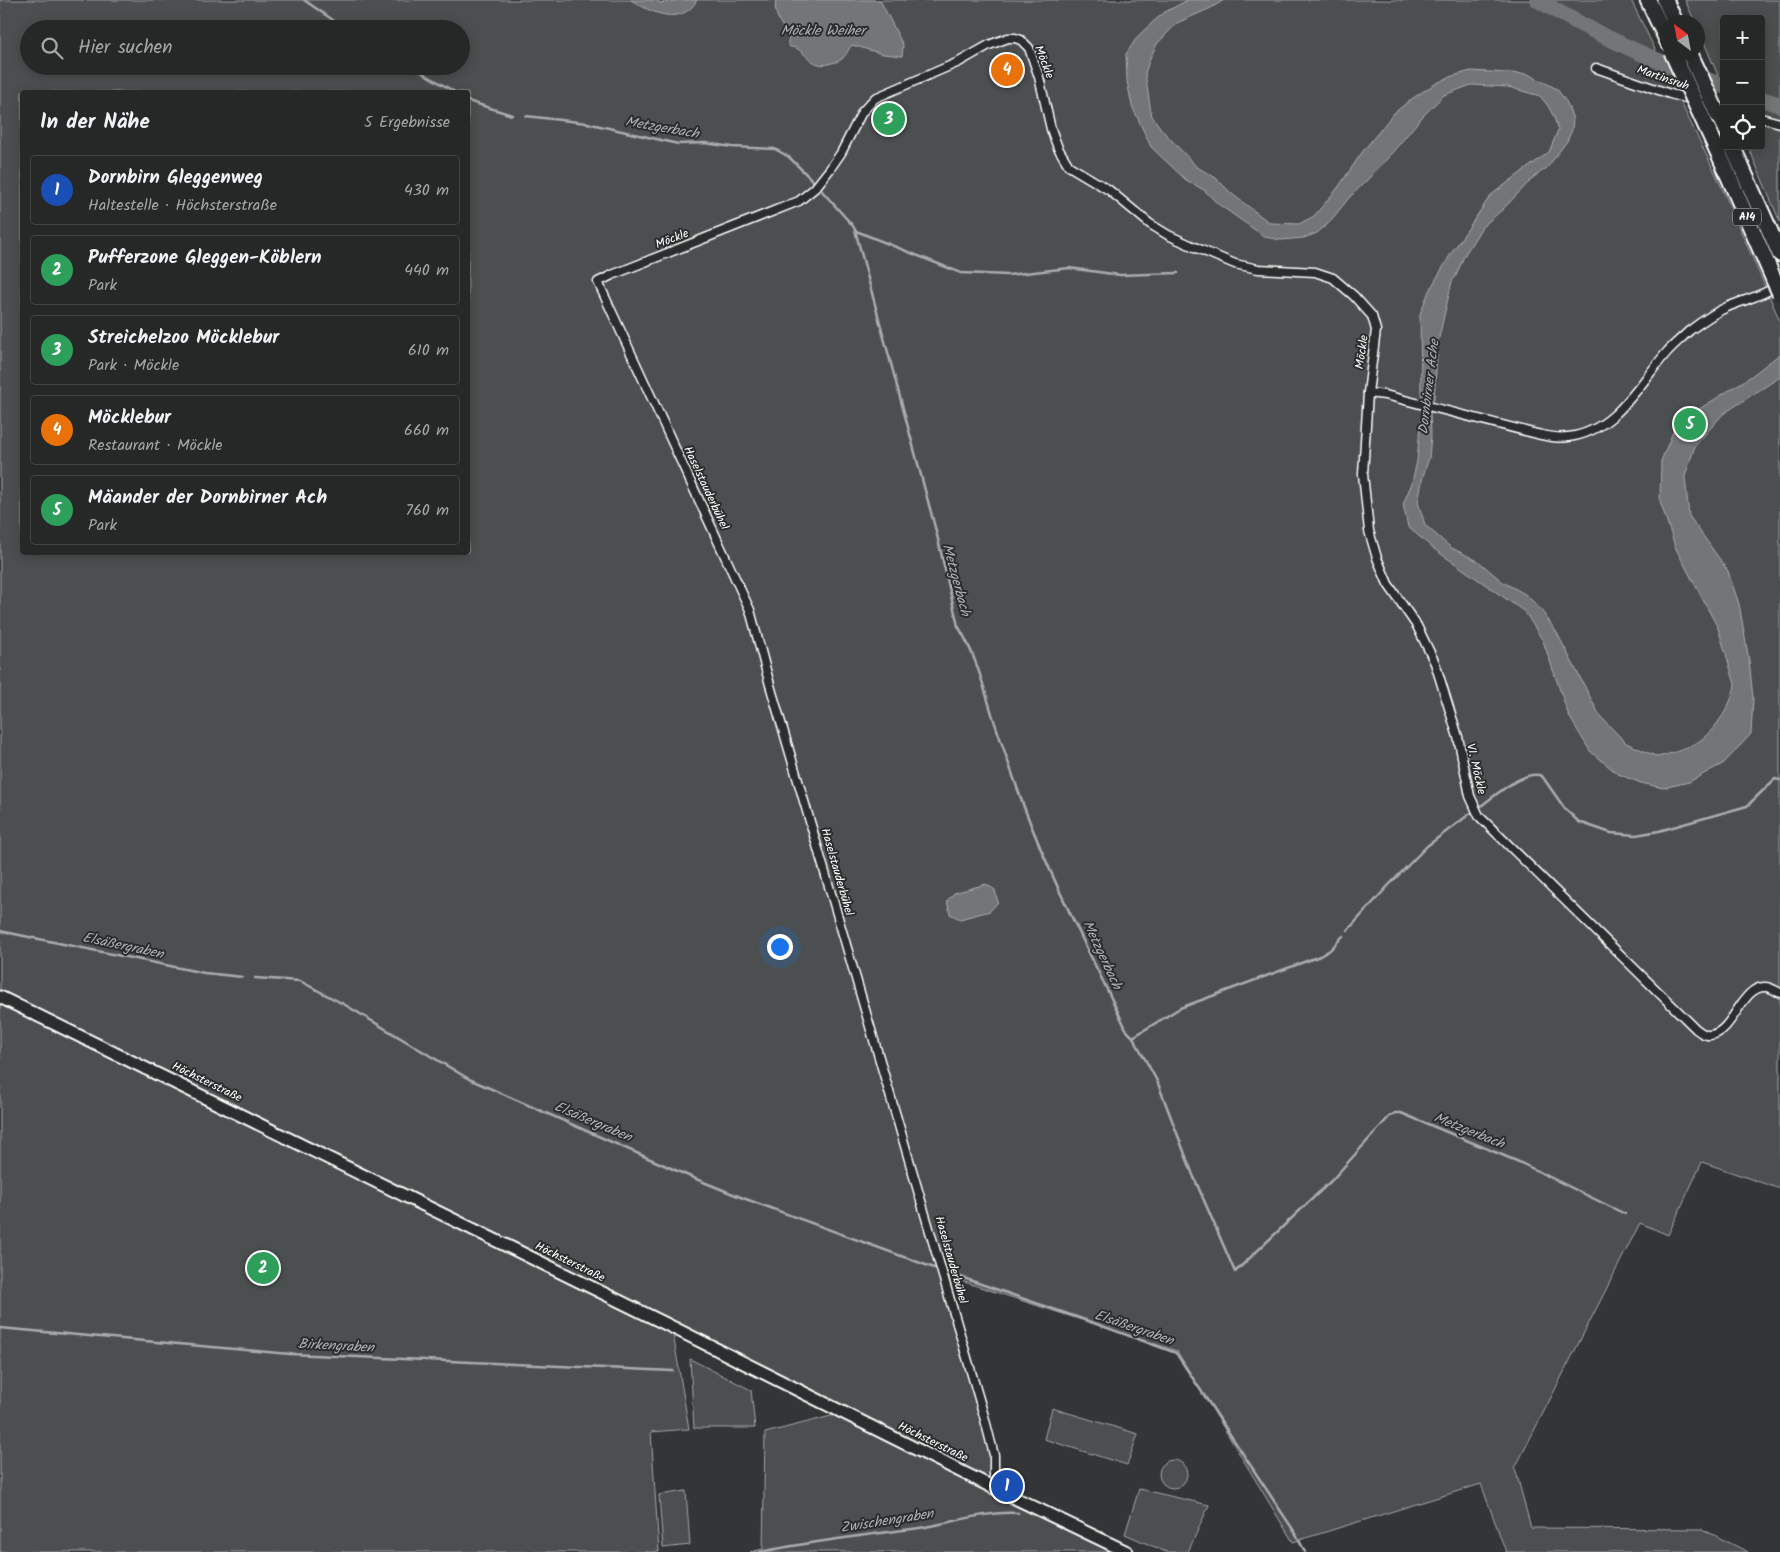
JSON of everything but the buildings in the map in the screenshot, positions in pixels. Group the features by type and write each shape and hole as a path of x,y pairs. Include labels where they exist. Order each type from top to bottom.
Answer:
{"highway":[{"path":"1648,0 1660,25"},
{"path":"1665,0 1672,15"},
{"name":"A14","path":"1677,60 1720,135"},
{"path":"1693,60 1720,119"},
{"name":"A14","path":"1728,150 1780,254"},
{"name":"A14","path":"1728,150 1778,286"}],"main road":[{"name":"Höchsterstraße","path":"0,997 1127,1552"}],"street":[{"name":"Möckle","path":"598,282 799,200 815,188 830,169 841,153 862,112 875,98 959,62 989,45 1008,38 1015,38 1021,40 1029,48 1039,77 1051,129 1058,148 1069,166 1096,180 1150,224 1168,235 1234,264 1258,269 1306,271 1324,274 1341,284 1363,304 1372,316 1376,330 1368,393"},
{"name":"Martinsruh","path":"1596,68 1670,94 1720,107"},
{"path":"1765,119 1780,123"},
{"name":"Haselstauderbühel","path":"598,282 750,610 767,676 984,1416 994,1455 994,1488"},
{"path":"1368,393 1385,395 1552,437 1567,438 1579,435 1607,420 1628,403 1668,350 1690,330 1725,308 1764,295 1778,286"},
{"name":"VI. Möckle","path":"1368,393 1363,474 1369,531 1377,558 1388,584 1417,626 1435,663 1458,737 1470,796 1479,816 1696,1029 1704,1034 1711,1035 1724,1028 1748,995 1758,988 1766,986 1780,993"}],"shaded area":[{"path":"0,0 1631,0 1719,181 1780,321 1780,1189 1702,1162 1668,1235 1640,1223 1515,1468 1531,1528 1702,1529 1748,1552 1506,1552 1481,1484 1293,1542 1177,1351 949,1277 991,1452 990,1481 0,992"},
{"path":"1685,0 1780,0 1780,222 1750,150 1765,150 1765,15 1720,15 1720,80 1705,45 1705,15 1692,15"},
{"path":"0,1002 673,1334 689,1429 651,1432 659,1552 0,1552"},
{"path":"690,1359 751,1390 755,1428 694,1428"},
{"path":"1052,1408 1138,1434 1127,1465 1044,1439"},
{"path":"835,1415 1114,1552 750,1552 763,1549 765,1433"},
{"path":"1173,1460 1183,1464 1187,1474 1183,1484 1173,1488 1163,1484 1159,1474 1163,1464"},
{"path":"1139,1489 1209,1505 1188,1552 1166,1552 1125,1534"},
{"path":"686,1491 690,1545 663,1548 659,1495"}],"water":[{"path":"631,0 656,0 660,3 697,0 691,8 683,13 666,15 657,13"},
{"name":"Möckle Weiher","path":"776,0 880,0 903,45 902,56 883,54 852,45 841,60 824,65 818,64 800,51 790,47 788,42 789,35 776,14"},
{"name":"Dornbirner Ache","path":"1188,0 1224,0 1177,23 1157,44 1145,73 1152,116 1162,130 1197,167 1216,178 1232,194 1270,223 1299,224 1314,216 1337,189 1363,151 1394,113 1413,98 1449,77 1471,71 1528,74 1557,89 1567,103 1573,119 1572,130 1567,141 1547,168 1535,176 1502,210 1482,227 1464,256 1452,281 1438,342 1434,399 1430,411 1431,435 1429,458 1418,502 1425,525 1450,547 1478,561 1503,582 1525,594 1540,608 1557,633 1600,716 1626,743 1658,757 1687,748 1706,735 1720,720 1730,702 1735,684 1718,628 1676,549 1660,501 1661,461 1673,432 1693,413 1750,377 1780,354 1780,377 1723,414 1695,446 1685,476 1689,516 1728,571 1739,604 1749,660 1753,698 1751,734 1724,763 1689,782 1663,788 1641,783 1618,774 1590,751 1569,716 1543,641 1525,612 1434,549 1408,527 1403,504 1412,483 1417,461 1420,426 1425,409 1421,393 1420,314 1429,291 1452,252 1491,195 1549,152 1558,130 1548,106 1540,96 1508,87 1471,85 1444,95 1421,118 1382,165 1348,199 1328,224 1317,233 1304,238 1281,240 1265,237 1218,204 1204,190 1186,180 1151,147 1132,106 1127,81 1126,54 1138,36 1154,21 1165,12"},
{"path":"986,884 995,890 998,902 990,911 960,919 950,914 947,901 954,893"}],"waterway":[{"name":"Metzgerbach","path":"304,0 333,20"},
{"path":"1538,0 1629,48 1720,84"},
{"name":"Metzgerbach","path":"426,75 452,90"},
{"path":"1765,100 1780,105"},
{"name":"Metzgerbach","path":"470,102 512,115"},
{"name":"Metzgerbach","path":"526,116 587,123 678,144 705,143 732,147 775,149 789,157 814,182"},
{"name":"Metzgerbach","path":"821,190 855,230 936,531 958,626 978,669 1035,836 1127,1031 1133,1037 1157,1081 1193,1175 1235,1272 1331,1181 1389,1117 1395,1113 1401,1113 1519,1162 1625,1214"},
{"path":"856,231 961,273 1008,275 1069,268 1120,275 1178,273"},
{"path":"1481,806 1518,780 1527,776 1542,776 1565,809 1579,822 1611,833 1636,835 1659,831 1747,806 1775,779 1780,780"},
{"path":"1348,930 1427,846 1471,813"},
{"name":"Elsäßergraben","path":"0,931 204,973 243,977"},
{"path":"1133,1037 1180,1008 1320,956 1330,950 1343,936"},
{"name":"Elsäßergraben","path":"255,978 300,981 347,1006 469,1079 691,1177 934,1268"},
{"name":"Elsäßergraben","path":"946,1272 1176,1353 1296,1534 1305,1552"},
{"name":"Birkengraben","path":"0,1328 290,1354 673,1371"},
{"name":"Zwischengraben","path":"760,1552 820,1541 919,1528 993,1514 1018,1513"}],"place":[{"name":"Möcklebur","path":"1007,70"},
{"name":"Streichelzoo Möcklebur","path":"889,119"},
{"name":"Mäander der Dornbirner Ach","path":"1690,424"},
{"name":"Pufferzone Gleggen-Köblern","path":"263,1268"},
{"name":"Dornbirn Gleggenweg","path":"1007,1486"}]}
